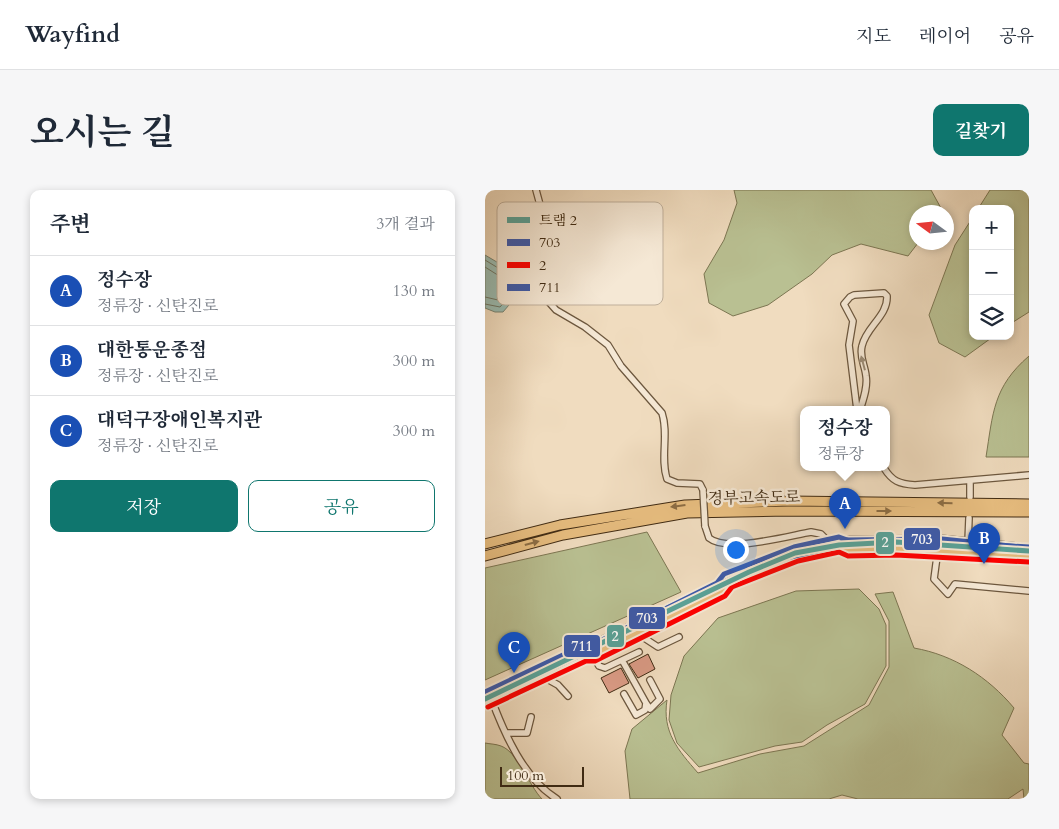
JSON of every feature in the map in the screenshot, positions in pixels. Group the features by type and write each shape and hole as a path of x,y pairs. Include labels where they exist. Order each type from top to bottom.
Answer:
{"highway":[{"name":"경부고속도로","path":"485,544 560,525 685,505 789,501 1029,504"},
{"name":"경부고속도로","path":"485,556 563,535 687,513 788,511 1029,512"}],"main road":[{"path":"588,653 588,647 719,582 727,581 796,554 836,545 847,540 897,538 1029,548"},
{"path":"836,545 848,549 938,549 1029,555"},
{"path":"488,699 635,632 722,589 727,581"}],"street":[{"path":"857,406 849,345 853,321 845,304 854,295 884,294 887,296 887,306 867,333 862,346 861,356 867,378 859,406"},
{"path":"552,305 556,310 585,327 608,345 621,366 662,413 664,420 664,461 667,479 677,483 700,484 703,490 705,526 709,538 719,543 753,542 811,532 824,536 836,545"},
{"path":"886,471 890,478 905,484 969,482 1029,475"},
{"path":"969,482 970,497"},
{"path":"968,542 969,518"},
{"path":"938,549 934,579 948,594 955,584 1029,591"},
{"path":"635,632 658,647 679,637"},
{"path":"588,653 599,666 605,668 639,652"},
{"path":"622,660 650,709 661,699 650,680"},
{"path":"540,674 558,685 568,696"},
{"path":"624,694 636,715 645,710 646,704"},
{"path":"488,699 515,752 536,781 545,791 557,799"},
{"path":"507,733 527,733 531,718"}],"green space":[{"path":"734,190 931,190 939,205 909,205 909,250 913,250 908,256 861,244 832,255 812,274 768,305 733,316 709,303 704,274 724,240 737,203"},
{"path":"990,190 1029,190 1029,312 1014,321 1014,205 981,205"},
{"path":"969,223 969,340 988,340 965,357 939,343 929,315 955,245"},
{"path":"1029,356 1029,457 986,457 993,414 1001,390 1017,367"},
{"path":"647,532 681,592 485,680 485,568"},
{"path":"859,589 879,609 886,625 886,666 865,704 827,725 802,742 775,746 699,767 677,743 669,720 671,695 684,656 718,618 796,591"},
{"path":"893,592 914,648 943,656 969,669 993,687 1014,708 1002,735 1024,763 1029,764 1029,799 1024,799 1023,789 1008,799 858,799 842,795 829,799 630,799 625,751 632,729 667,700 666,711 669,731 678,748 698,773 760,754 804,746 869,705 889,667 889,621 875,594"},
{"path":"485,743 495,744 507,749 518,762 542,799 485,799"}],"water":[{"path":"485,255 497,262 497,305 509,305 503,312 495,312 485,308"}],"building":[{"path":"648,654 655,669 638,678 629,664"},
{"path":"621,668 629,683 609,693 601,678"}],"tram line":[{"name":"2","path":"485,699 749,572 795,553 839,545 896,542 1029,551"}],"transit line":[{"name":"711","path":"485,692 582,646 591,646 717,583 724,574 794,547 839,537 850,541 896,540 1029,547"},
{"name":"703","path":"485,700 585,653 588,647 724,582 780,560 829,547 847,540 942,539 1029,548"},
{"name":"2","path":"488,707 586,661 595,661 725,596 732,587 798,561 839,552 848,556 896,555 1029,562"}],"place":[{"name":"정수장","path":"845,529"},
{"name":"대한통운종점","path":"984,564"},
{"name":"대덕구장애인복지관","path":"514,673"}]}
